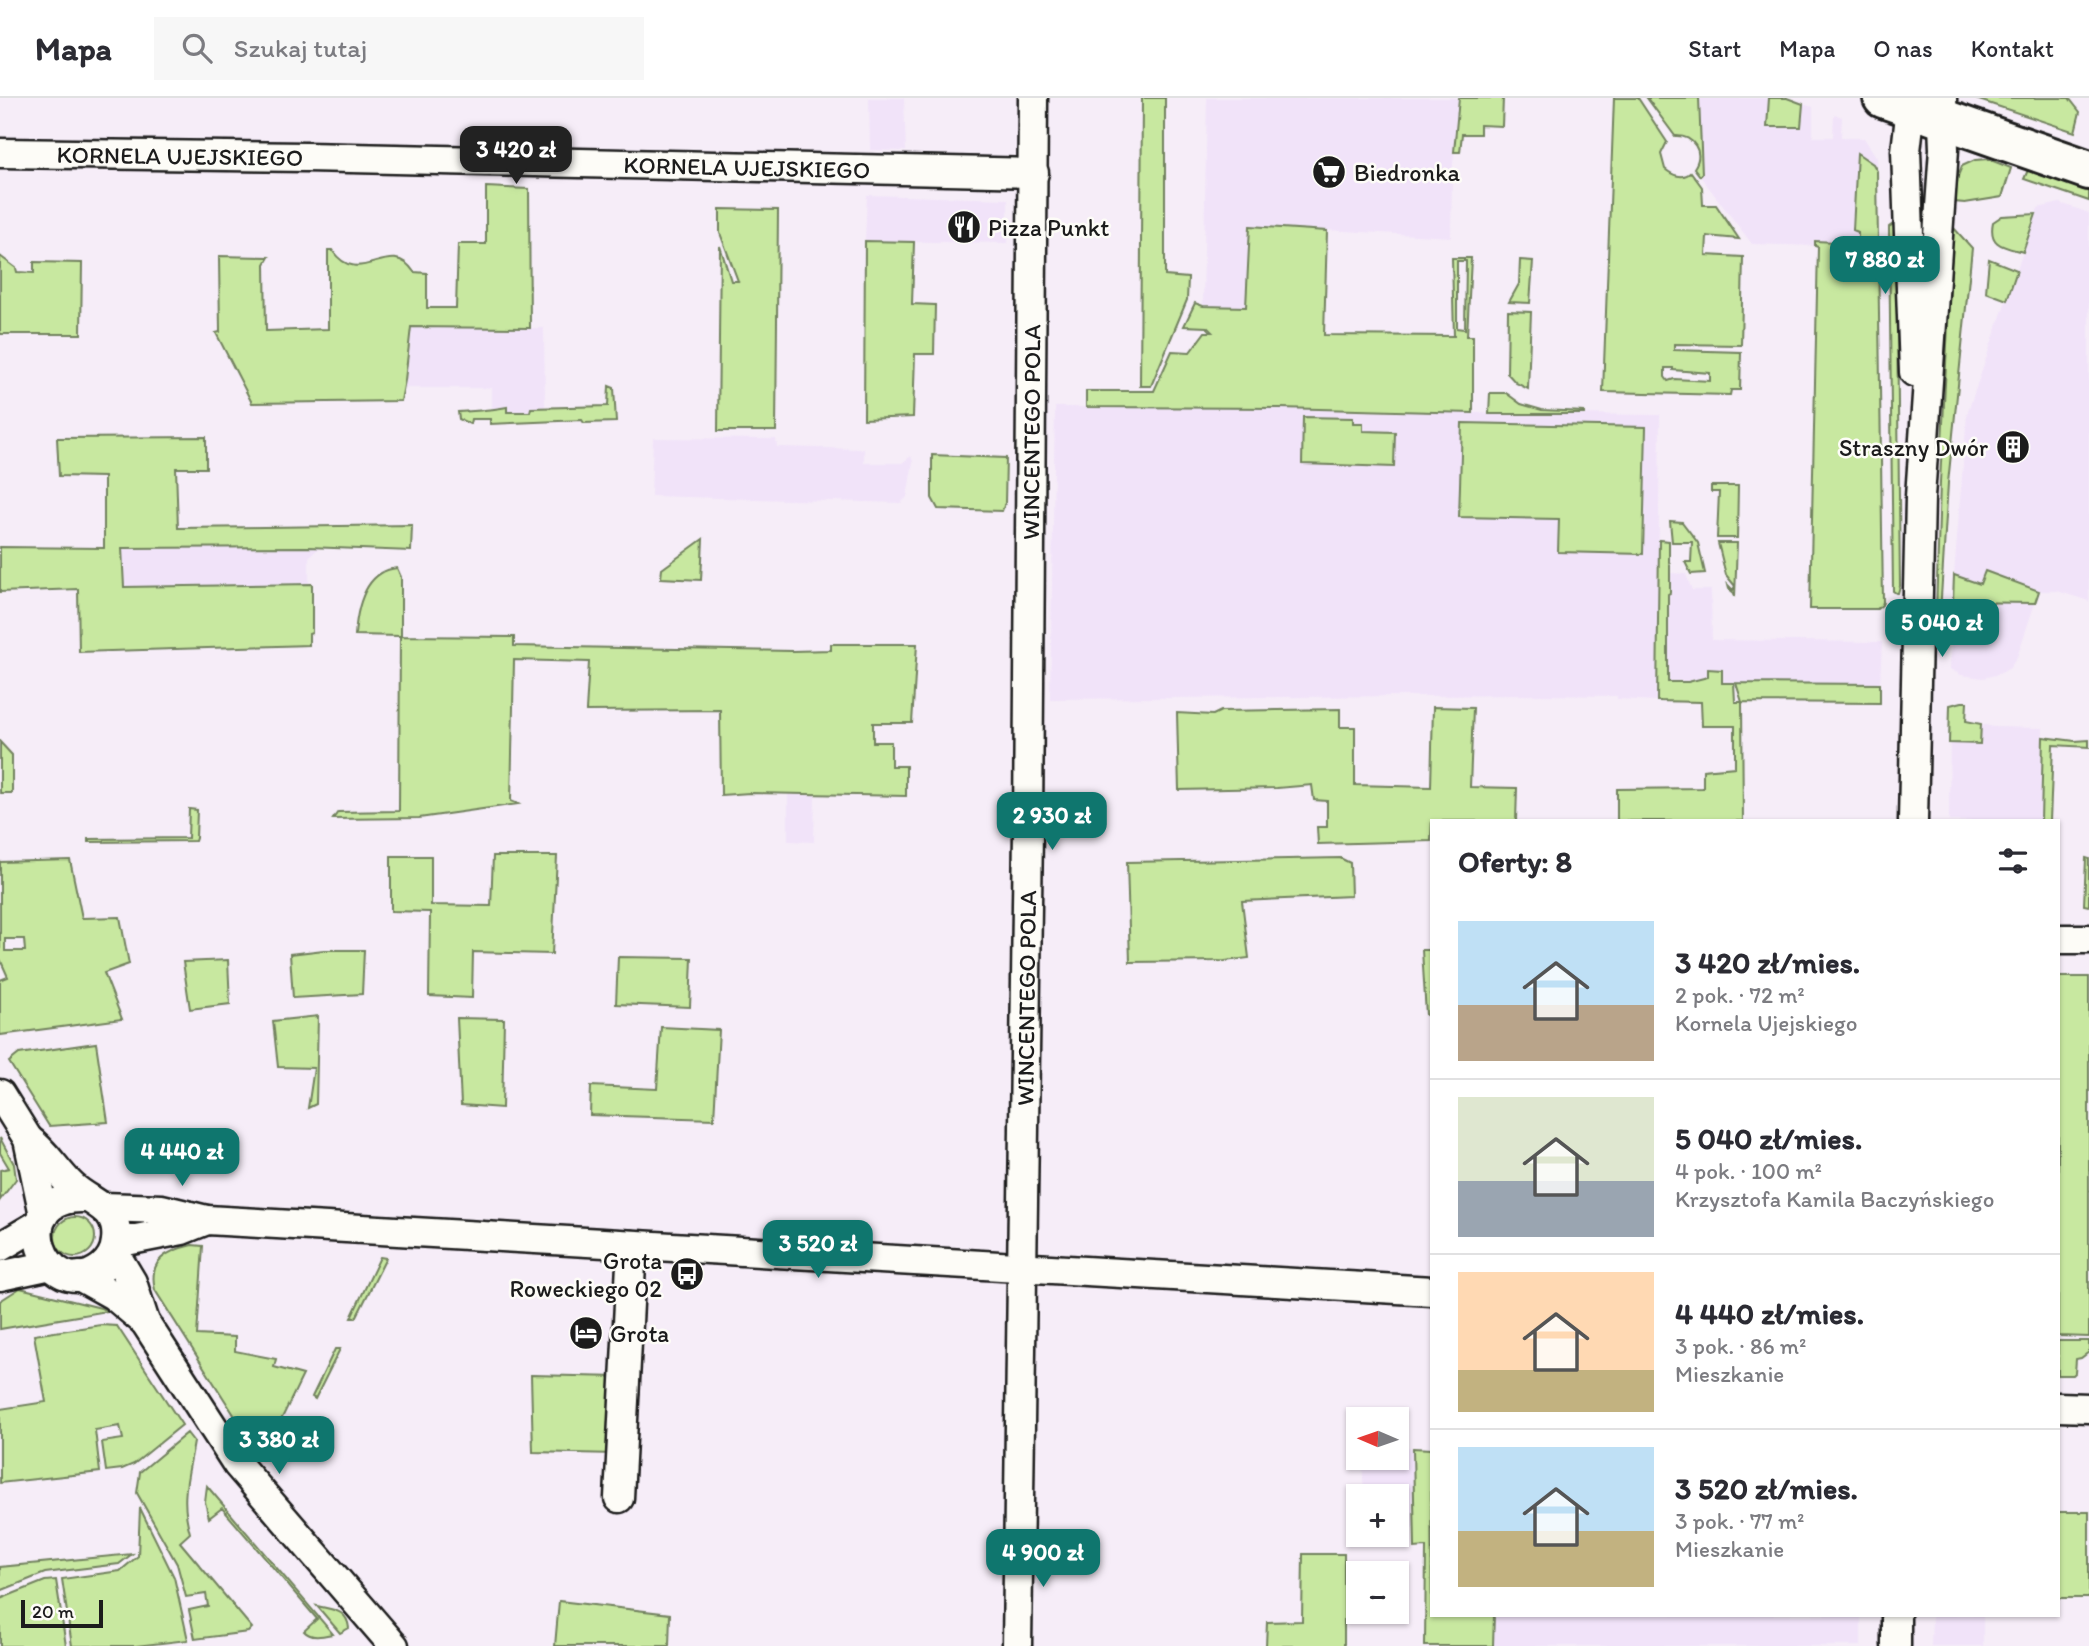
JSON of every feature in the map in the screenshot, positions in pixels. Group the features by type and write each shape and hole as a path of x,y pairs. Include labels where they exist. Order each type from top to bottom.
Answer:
{"street":[{"name":"WINCENTEGO POLA","path":"1017,1646 1033,98"},
{"path":"1918,104 2089,170"},
{"path":"1913,819 1920,497 1944,149 1918,104"},
{"path":"1918,104 1906,150 1910,317 1920,497"},
{"name":"KORNELA UJEJSKIEGO","path":"0,153 1034,173"},
{"path":"2060,939 2089,939"},
{"path":"0,1094 28,1139 43,1152 64,1178 114,1221 115,1248 132,1282 145,1322 237,1464 394,1646"},
{"path":"28,1139 39,1187 41,1220 38,1243 41,1252 51,1265 63,1273 79,1276 113,1295 145,1322"},
{"path":"0,1247 41,1220 52,1206 66,1198 162,1209 207,1220 1430,1291"},
{"path":"79,1276 103,1266 115,1248 182,1230 207,1220"},
{"path":"619,1498 632,1245"},
{"path":"0,1276 51,1265"},
{"path":"2060,1407 2089,1408"},
{"path":"1896,1617 1896,1646"}],"shaded area":[{"path":"869,98 904,98 906,151 870,150"},
{"path":"1207,98 1459,98 1452,176 1451,237 1251,226 1246,308 1203,306"},
{"path":"1699,98 1769,98 1767,127 1801,127 1803,104 1813,107 1813,137 1833,137 1834,114 1842,117 1841,137 1864,138 1877,158 1877,171 1873,164 1856,207 1853,208 1853,230 1858,232 1858,243 1815,241 1815,246 1752,244 1700,176"},
{"path":"867,195 1008,199 1008,243 865,241"},
{"path":"2060,203 2089,213 2089,601 2057,591 2039,591 1986,571 1980,584 1954,575 1967,414 2038,208"},
{"path":"411,327 544,328 545,408 531,408 531,412 507,412 507,408 503,407 492,410 492,388 404,388"},
{"path":"1055,407 1660,415 1657,701 1617,699 1617,696 1537,695 1050,699"},
{"path":"653,438 776,439 777,447 864,449 864,463 902,463 911,456 913,462 907,497 901,503 651,496"},
{"path":"122,548 319,548 309,557 309,583 124,587"},
{"path":"1670,573 1686,574 1692,590 1711,590 1712,640 1882,642 1880,684 1722,683 1722,670 1709,669 1708,677 1688,682 1668,682"},
{"path":"1953,602 2035,603 2017,657 2010,668 1983,678 1961,675 1950,669"},
{"path":"1950,720 1994,727 2043,728 2041,819 1949,819"},
{"path":"788,794 815,794 814,842 788,841"},
{"path":"1409,1448 1413,1448 1415,1528 1409,1528 1409,1484 1363,1484 1363,1470 1409,1470"},
{"path":"1494,1617 1861,1617 1861,1646 1493,1646"},
{"path":"1932,1617 1983,1617 1983,1646 1931,1646"}],"green space":[{"path":"1142,98 1165,98 1165,276 1188,278 1187,300 1151,386 1140,386"},
{"path":"1459,98 1503,98 1502,126 1480,125 1480,134 1462,134 1460,152 1454,152"},
{"path":"1614,98 1638,98 1667,142 1661,154 1665,169 1678,176 1691,172 1702,187 1703,205 1716,205 1739,239 1707,236 1706,255 1743,257 1741,345 1674,344 1674,350 1741,352 1740,390 1731,390 1730,395 1603,392","holes":["1665,368 1710,373 1710,381 1668,381"]},
{"path":"1647,98 1699,98 1700,176 1694,168 1698,151 1692,141 1675,136"},
{"path":"1769,98 1787,98 1803,104 1801,127 1767,127"},
{"path":"1973,98 2069,98 2080,112 2075,132"},
{"path":"1857,153 1873,164 1877,171 1883,602 1877,609 1810,609 1818,247 1815,246 1815,241 1858,243 1858,232 1853,230"},
{"path":"1988,159 2011,168 2002,197 1965,203 1954,202 1955,183 1962,166 1975,160"},
{"path":"2028,170 2089,191 2089,201 2024,179"},
{"path":"486,187 529,189 530,328 411,327 401,401 252,403 216,333 220,332 219,256 269,257 265,264 266,331 328,329 328,250 332,250 353,266 395,259 404,262 414,272 427,273 427,308 456,308 458,244 486,244"},
{"path":"720,209 778,210 776,431 718,431 720,246 731,281 738,281 720,233"},
{"path":"2036,214 2023,252 2004,247 1995,241 1993,222 2002,216"},
{"path":"1896,222 1898,593 1893,591 1889,227"},
{"path":"1250,226 1327,231 1324,335 1454,336 1452,258 1471,258 1467,336 1473,336 1473,413 1086,407 1086,391 1154,391 1172,351 1190,352 1205,332 1212,332 1207,327 1184,326 1195,303 1203,306 1246,307","holes":["1457,261 1466,261 1465,329 1457,328"]},
{"path":"1953,227 1972,248 1948,483 1940,614 1936,614 1940,482"},
{"path":"865,241 914,242 912,304 935,305 934,354 915,354 913,417 864,419"},
{"path":"0,256 16,268 17,272 34,273 34,262 82,263 81,334 0,334"},
{"path":"1989,259 2017,270 2007,300 1986,292"},
{"path":"1520,260 1533,261 1530,303 1509,302 1519,284"},
{"path":"1508,311 1531,312 1528,389 1516,383 1507,373"},
{"path":"609,386 614,388 616,422 584,423 582,420 490,424 490,419 471,419 470,424 459,419 458,412 507,407 507,412 530,412 531,408 608,406"},
{"path":"1490,393 1506,393 1521,404 1542,410 1584,414 1489,414"},
{"path":"1303,417 1353,418 1353,423 1363,423 1363,431 1395,432 1394,467 1302,464"},
{"path":"1462,423 1646,427 1643,554 1558,552 1559,519 1459,517"},
{"path":"206,437 206,468 176,468 178,528 412,525 411,551 308,547 122,548 124,587 312,584 312,633 309,634 309,645 79,652 78,589 0,592 0,547 104,548 104,477 59,476 57,438"},
{"path":"932,455 1006,458 1005,503 1002,511 938,509 932,498"},
{"path":"1711,486 1738,486 1737,538 1717,538 1719,492 1711,492"},
{"path":"1670,521 1682,522 1698,543 1705,573 1691,574 1685,562 1691,562 1692,542 1672,542"},
{"path":"703,539 701,580 661,578 662,569"},
{"path":"1659,540 1669,541 1668,682 1688,682 1708,677 1708,669 1722,670 1722,683 1734,683 1735,702 1742,702 1743,819 1617,819 1617,789 1703,788 1703,770 1735,767 1735,726 1702,726 1701,702 1657,701"},
{"path":"1718,543 1737,543 1735,597 1729,589 1728,585 1733,590 1735,586 1726,575"},
{"path":"397,568 401,577 401,636 514,637 514,646 792,651 831,650 831,644 917,644 912,723 873,723 873,742 891,742 891,766 906,766 906,796 750,793 721,795 720,710 586,711 589,662 514,660 511,801 518,804 419,818 333,819 338,812 399,811 400,636 355,635 361,603 370,583 386,571"},
{"path":"1985,571 2039,591 2035,603 1953,602 1954,575 1980,584"},
{"path":"1736,683 1880,684 1880,703 1742,702"},
{"path":"1967,702 1966,721 1981,724 1980,744 1949,743 1950,705"},
{"path":"1433,707 1473,708 1470,787 1517,788 1516,819 1430,819 1430,841 1318,844 1317,827 1327,827 1327,801 1314,800 1312,785 1179,790 1177,713 1213,715 1221,711 1340,709 1340,727 1355,727 1355,785 1431,787"},
{"path":"2043,737 2089,740 2089,747 2053,745 2050,819 2041,819"},
{"path":"0,742 12,755 12,793 0,793"},
{"path":"189,809 197,810 195,841 88,842 88,839 188,838"},
{"path":"391,856 431,856 431,905 491,906 493,856 557,856 552,954 473,952 472,998 429,996 430,912 391,911"},
{"path":"1340,858 1350,863 1351,896 1242,901 1249,958 1225,961 1130,962 1127,862"},
{"path":"2086,858 2089,859 2089,906 2084,905"},
{"path":"70,860 82,918 120,917 129,964 104,973 122,1019 0,1035 0,980 8,977 0,959 0,862","holes":["5,939 24,939 25,951 5,951"]},
{"path":"324,950 364,950 362,994 293,998 290,954"},
{"path":"1422,950 1430,950 1430,1016 1426,1015"},
{"path":"618,957 692,958 690,1007 616,1004"},
{"path":"228,960 230,1004 190,1009 183,962"},
{"path":"2060,977 2089,977 2089,1337 2060,1336"},
{"path":"318,1016 316,1104 308,1108 314,1068 278,1067 273,1021"},
{"path":"457,1018 504,1019 502,1108 461,1105"},
{"path":"661,1027 719,1030 714,1119 590,1115 591,1086 657,1089"},
{"path":"96,1043 108,1122 49,1126 9,1062 19,1054"},
{"path":"0,1138 14,1164 16,1179 0,1200 0,1170 9,1168 0,1153"},
{"path":"75,1217 83,1218 89,1223 94,1229 94,1245 89,1251 83,1256 75,1257 67,1256 61,1251 56,1245 55,1237 56,1229 61,1223 67,1218"},
{"path":"192,1245 203,1246 197,1335 235,1337 235,1351 276,1359 274,1367 303,1375 262,1459 155,1290 154,1271 161,1258 174,1250"},
{"path":"380,1257 386,1258 356,1318 351,1318"},
{"path":"20,1288 107,1311 0,1329 0,1301"},
{"path":"101,1325 117,1326 182,1425 134,1464 122,1469 106,1471 102,1442 123,1439 120,1426 95,1430 100,1472 0,1483 0,1409 46,1402 34,1335"},
{"path":"2060,1341 2089,1341 2089,1352 2076,1359 2073,1375 2060,1375"},
{"path":"335,1349 340,1349 315,1399 312,1397"},
{"path":"531,1375 619,1377 615,1454 533,1452"},
{"path":"187,1433 194,1442 185,1498 190,1533 180,1542 252,1628 248,1632 195,1639 189,1610 208,1606 206,1594 186,1597 177,1564 137,1493 140,1472"},
{"path":"1413,1448 1430,1449 1430,1617 1494,1617 1493,1646 1425,1646 1426,1547 1415,1548"},
{"path":"207,1486 333,1634 314,1636 304,1631 317,1619 222,1508 209,1518 205,1502"},
{"path":"140,1508 174,1577 188,1640 136,1646 72,1646 62,1579 120,1571 138,1556"},
{"path":"2060,1512 2089,1512 2089,1598 2060,1598"},
{"path":"132,1554 119,1564 45,1573 0,1591 0,1567"},
{"path":"1303,1554 1344,1554 1344,1646 1266,1646 1267,1622 1302,1621"},
{"path":"56,1580 66,1646 0,1646 0,1599 45,1581"},
{"path":"559,1601 670,1614 669,1646 555,1646"},
{"path":"317,1606 342,1614 349,1628 340,1633"}],"place":[{"name":"Biedronka","path":"1329,172"},
{"name":"Pizza Punkt","path":"964,227"},
{"name":"Straszny Dwór","path":"2013,447"},
{"name":"Grota Roweckiego 02","path":"687,1274"},
{"name":"Grota","path":"586,1333"}]}
